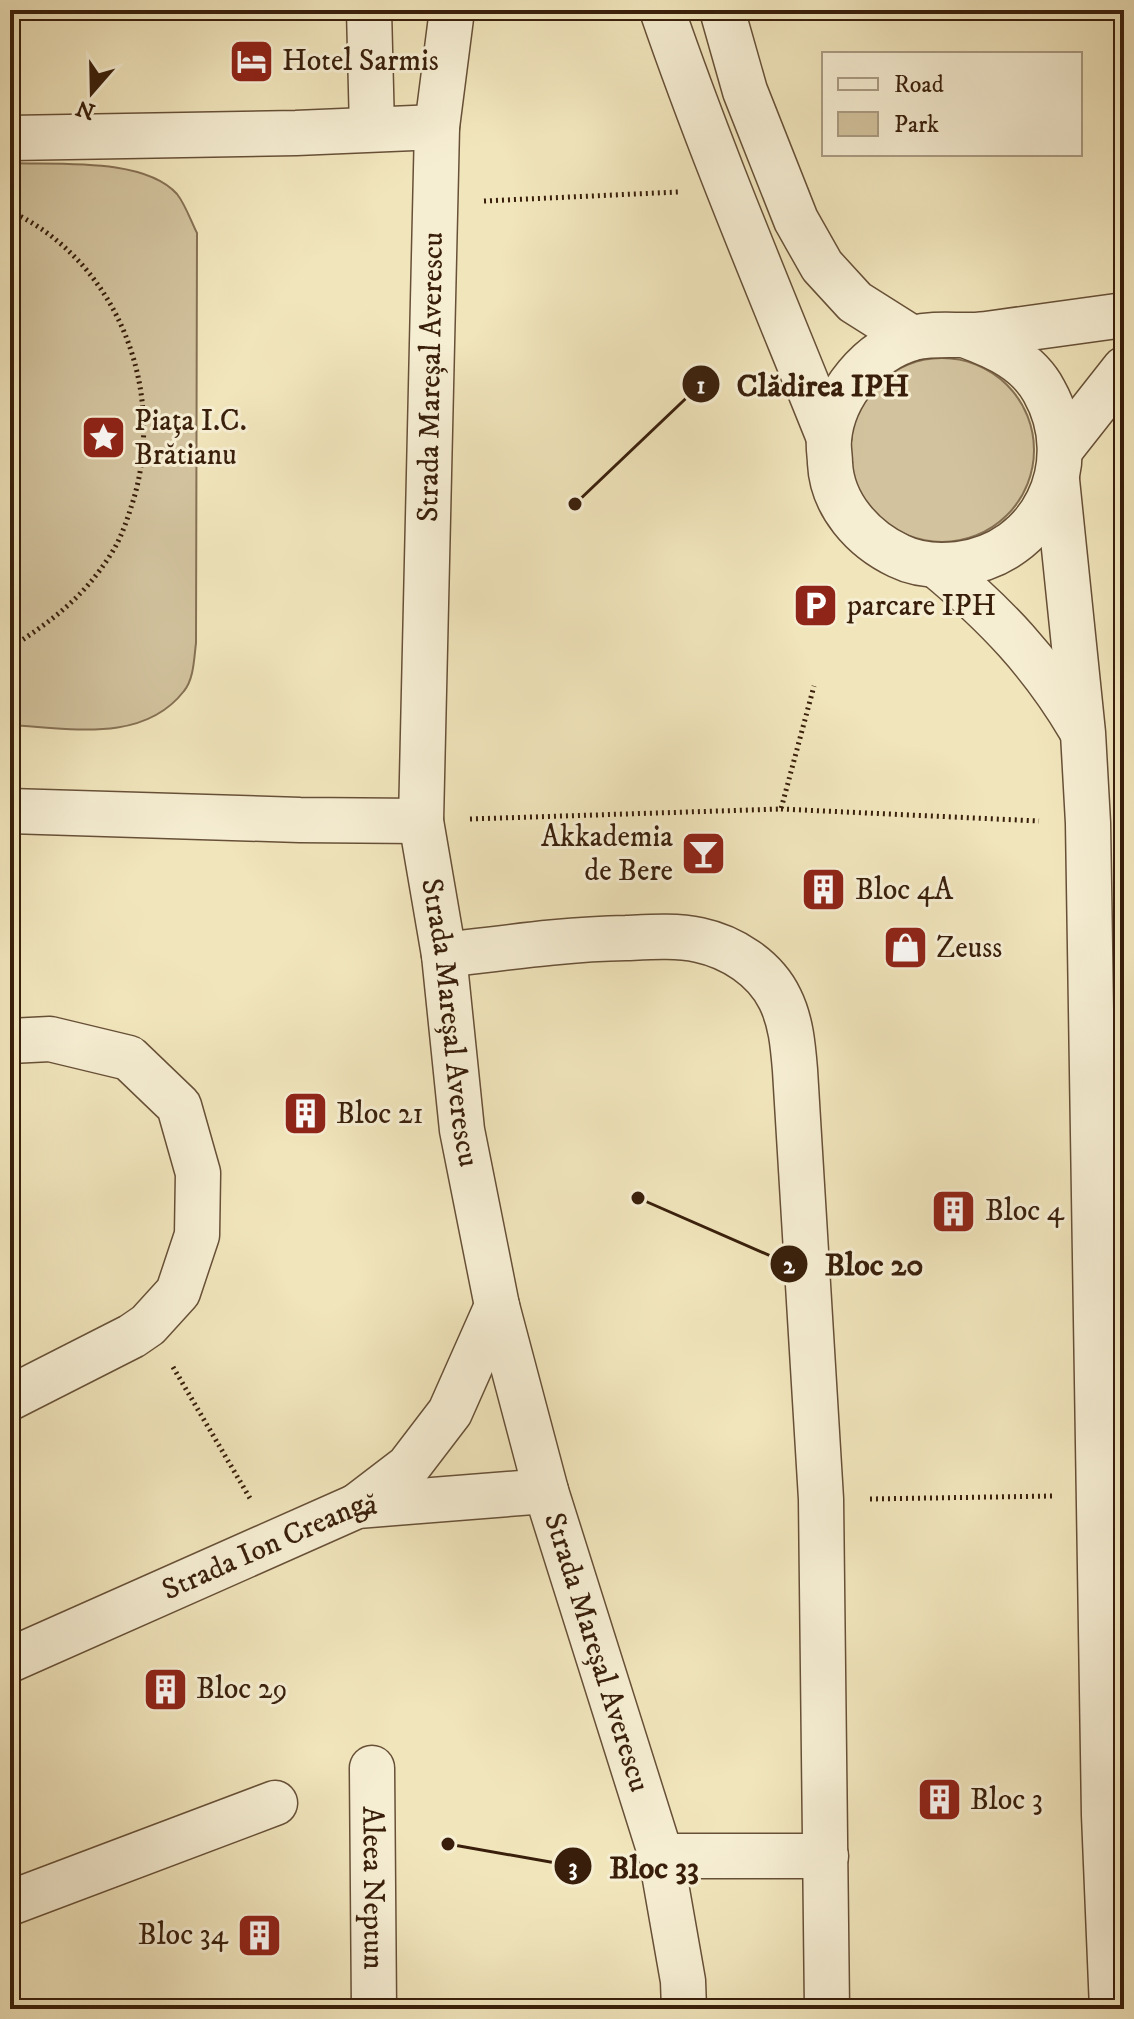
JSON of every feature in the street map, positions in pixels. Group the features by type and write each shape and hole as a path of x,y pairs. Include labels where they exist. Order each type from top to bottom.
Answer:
{"street":[{"path":"369,10 372,129"},
{"name":"Strada Mareșal Averescu","path":"452,10 437,127 421,821 444,955 462,1130 497,1306 546,1491 661,1856 683,1981 684,2009"},
{"path":"662,10 734,207 829,438 831,474 844,509 869,538 901,557 937,566 977,562 1013,545 1041,516 1059,464 1124,369"},
{"path":"722,10 745,91 796,220 822,266 855,302 912,338"},
{"path":"10,138 437,127"},
{"path":"829,438 842,395 871,359 912,338 939,334 967,336 1124,315"},
{"path":"967,336 997,347 1023,365 1044,389 1056,418 1088,823 1104,1815 1112,2009"},
{"path":"937,566 987,607 1019,643 1057,690 1083,733"},
{"path":"10,811 421,821"},
{"path":"444,955 601,938 699,940 733,952 757,968 780,998 793,1045 821,1499 827,2009"},
{"path":"10,1041 50,1039 129,1058 179,1106 198,1173 197,1235 178,1292 148,1325 132,1336 10,1398"},
{"path":"357,1506 408,1467 450,1412 497,1306"},
{"name":"Strada Ion Creangă","path":"10,1660 357,1506 546,1491"},
{"name":"Aleea Neptun","path":"372,1768 374,2009"},
{"path":"10,1903 275,1803"},
{"path":"661,1856 826,1856"}],"path":[{"path":"435,204 692,192 734,207"},
{"path":"10,211 30,221 76,258 99,285 120,321 139,373 145,437 142,470 126,523 111,553 82,593 56,618 10,648"},
{"path":"781,809 814,686"},
{"path":"421,821 781,809 1088,823"},
{"path":"148,1325 276,1542"},
{"path":"821,1499 1101,1496"}],"green space":[{"name":"Piața I.C. Brătianu","path":"10,163 98,165 143,174 162,182 177,194 197,233 194,662 187,686 167,708 148,719 126,726 80,730 10,725"},
{"path":"942,358 977,365 1007,385 1027,415 1034,450 1027,485 1007,515 977,535 942,542 907,535 877,515 857,485 850,450 857,415 877,385 907,365"}],"place":[{"name":"Hotel Sarmis","path":"251,61"},
{"name":"Piața I.C. Brătianu","path":"103,438"},
{"name":"Clădirea IPH","path":"575,504"},
{"name":"parcare IPH","path":"816,606"},
{"name":"Akkademia de Bere","path":"704,854"},
{"name":"Bloc 4A","path":"824,890"},
{"name":"Zeuss","path":"905,948"},
{"name":"Bloc 21","path":"305,1114"},
{"name":"Bloc 20","path":"638,1198"},
{"name":"Bloc 4","path":"954,1211"},
{"name":"Bloc 29","path":"165,1689"},
{"name":"Bloc 3","path":"939,1800"},
{"name":"Bloc 33","path":"448,1844"},
{"name":"Bloc 34","path":"259,1935"}]}
